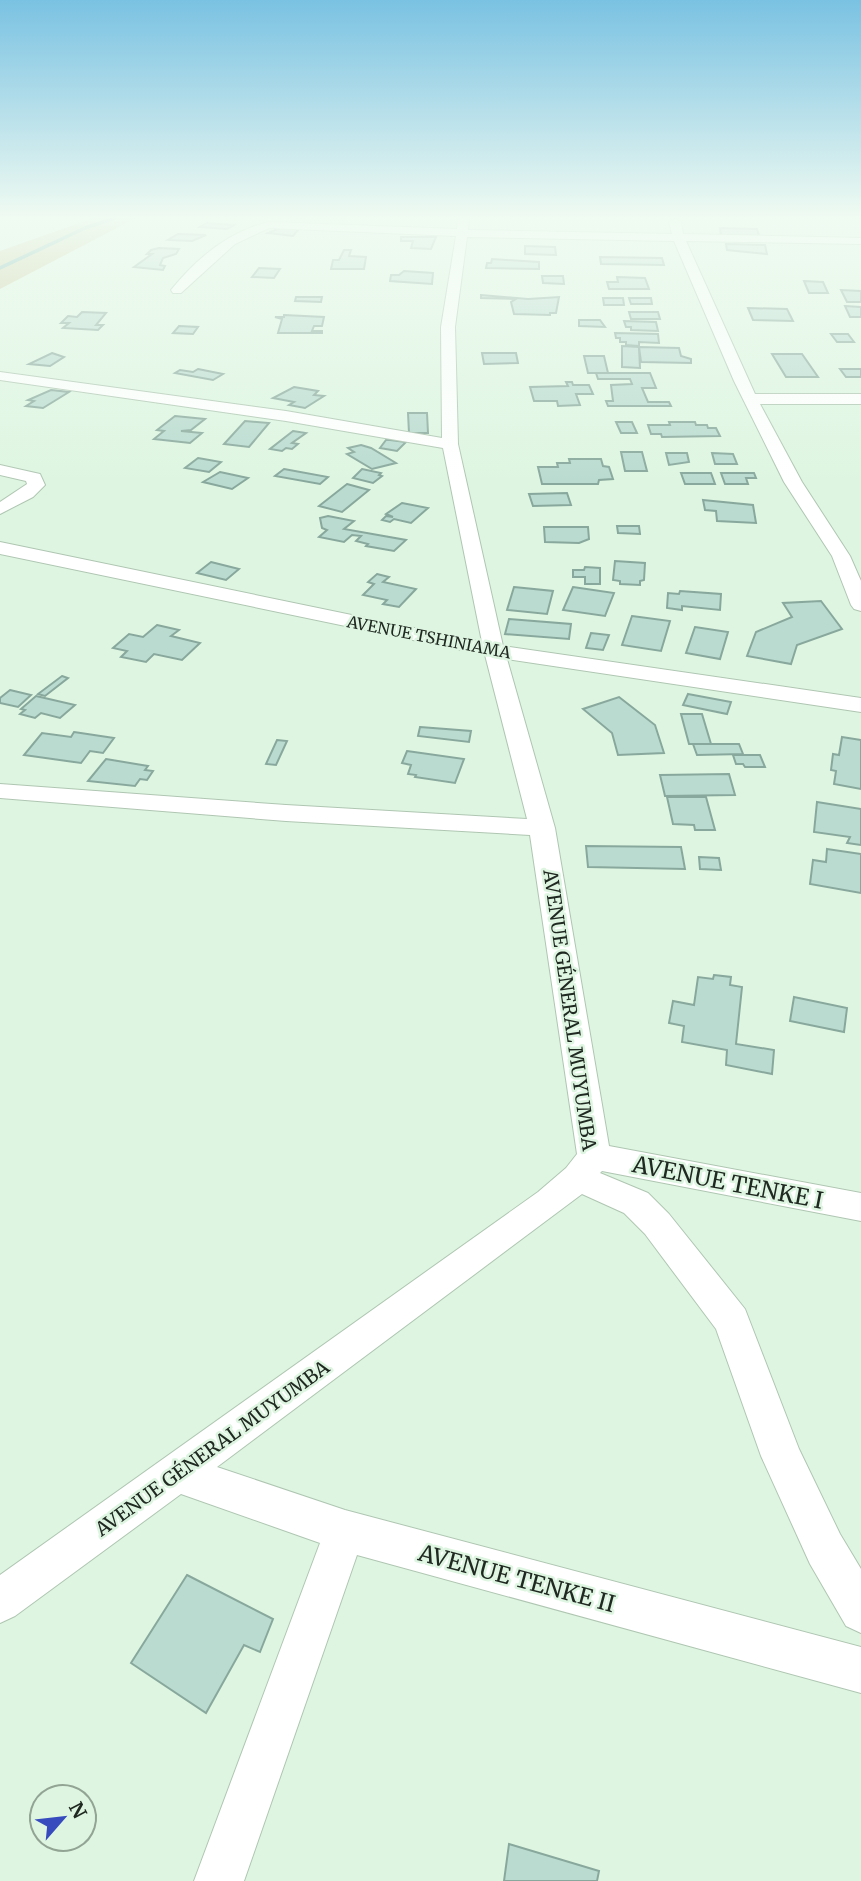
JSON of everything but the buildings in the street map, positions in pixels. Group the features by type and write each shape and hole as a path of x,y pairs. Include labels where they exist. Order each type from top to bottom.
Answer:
{"street":[{"name":"AVENUE GÉNERAL MUYUMBA","path":"0,1601 518,1226 586,1167 542,828 494,651 450,444 448,327 451,306"},
{"path":"709,306 751,399 793,482 841,556 861,605"},
{"path":"0,376 286,416 450,444"},
{"path":"751,399 861,399"},
{"path":"0,470 33,478 36,485 0,509"},
{"name":"AVENUE TSHINIAMA","path":"0,548 494,651 861,705"},
{"path":"0,791 286,813 542,828"},
{"path":"586,1167 636,1203 657,1224 733,1321 781,1456 825,1549 861,1611"},
{"name":"AVENUE TENKE I","path":"586,1167 861,1207"},
{"name":"AVENUE TENKE II","path":"177,1472 345,1531 861,1671"},
{"path":"219,1881 345,1531"}]}
